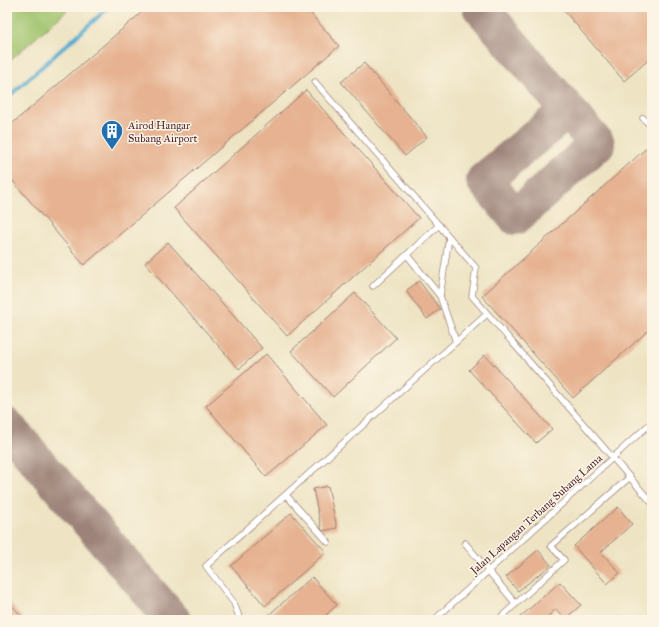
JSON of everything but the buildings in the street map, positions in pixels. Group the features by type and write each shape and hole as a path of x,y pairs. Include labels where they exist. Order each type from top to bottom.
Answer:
{"lane":[{"path":"315,82 476,268 472,296 652,503"},
{"path":"643,118 652,127"},
{"path":"373,286 439,225"},
{"path":"440,296 449,237"},
{"path":"407,255 440,296 456,342"},
{"path":"240,620 234,603 206,566 488,314"},
{"name":"Jalan Lapangan Terbang Subang Lama","path":"434,620 652,422"},
{"path":"498,620 564,560 551,546 630,477"},
{"path":"286,495 328,542"},
{"path":"465,543 516,604"}],"green space":[{"path":"7,7 71,7 7,63"}],"waterway":[{"path":"7,98 109,7"}],"taxiway":[{"path":"480,7 597,144 515,217 484,180 568,110"},
{"path":"7,426 173,620"}],"place":[{"name":"Airod Hangar Subang Airport","path":"112,150"}]}
